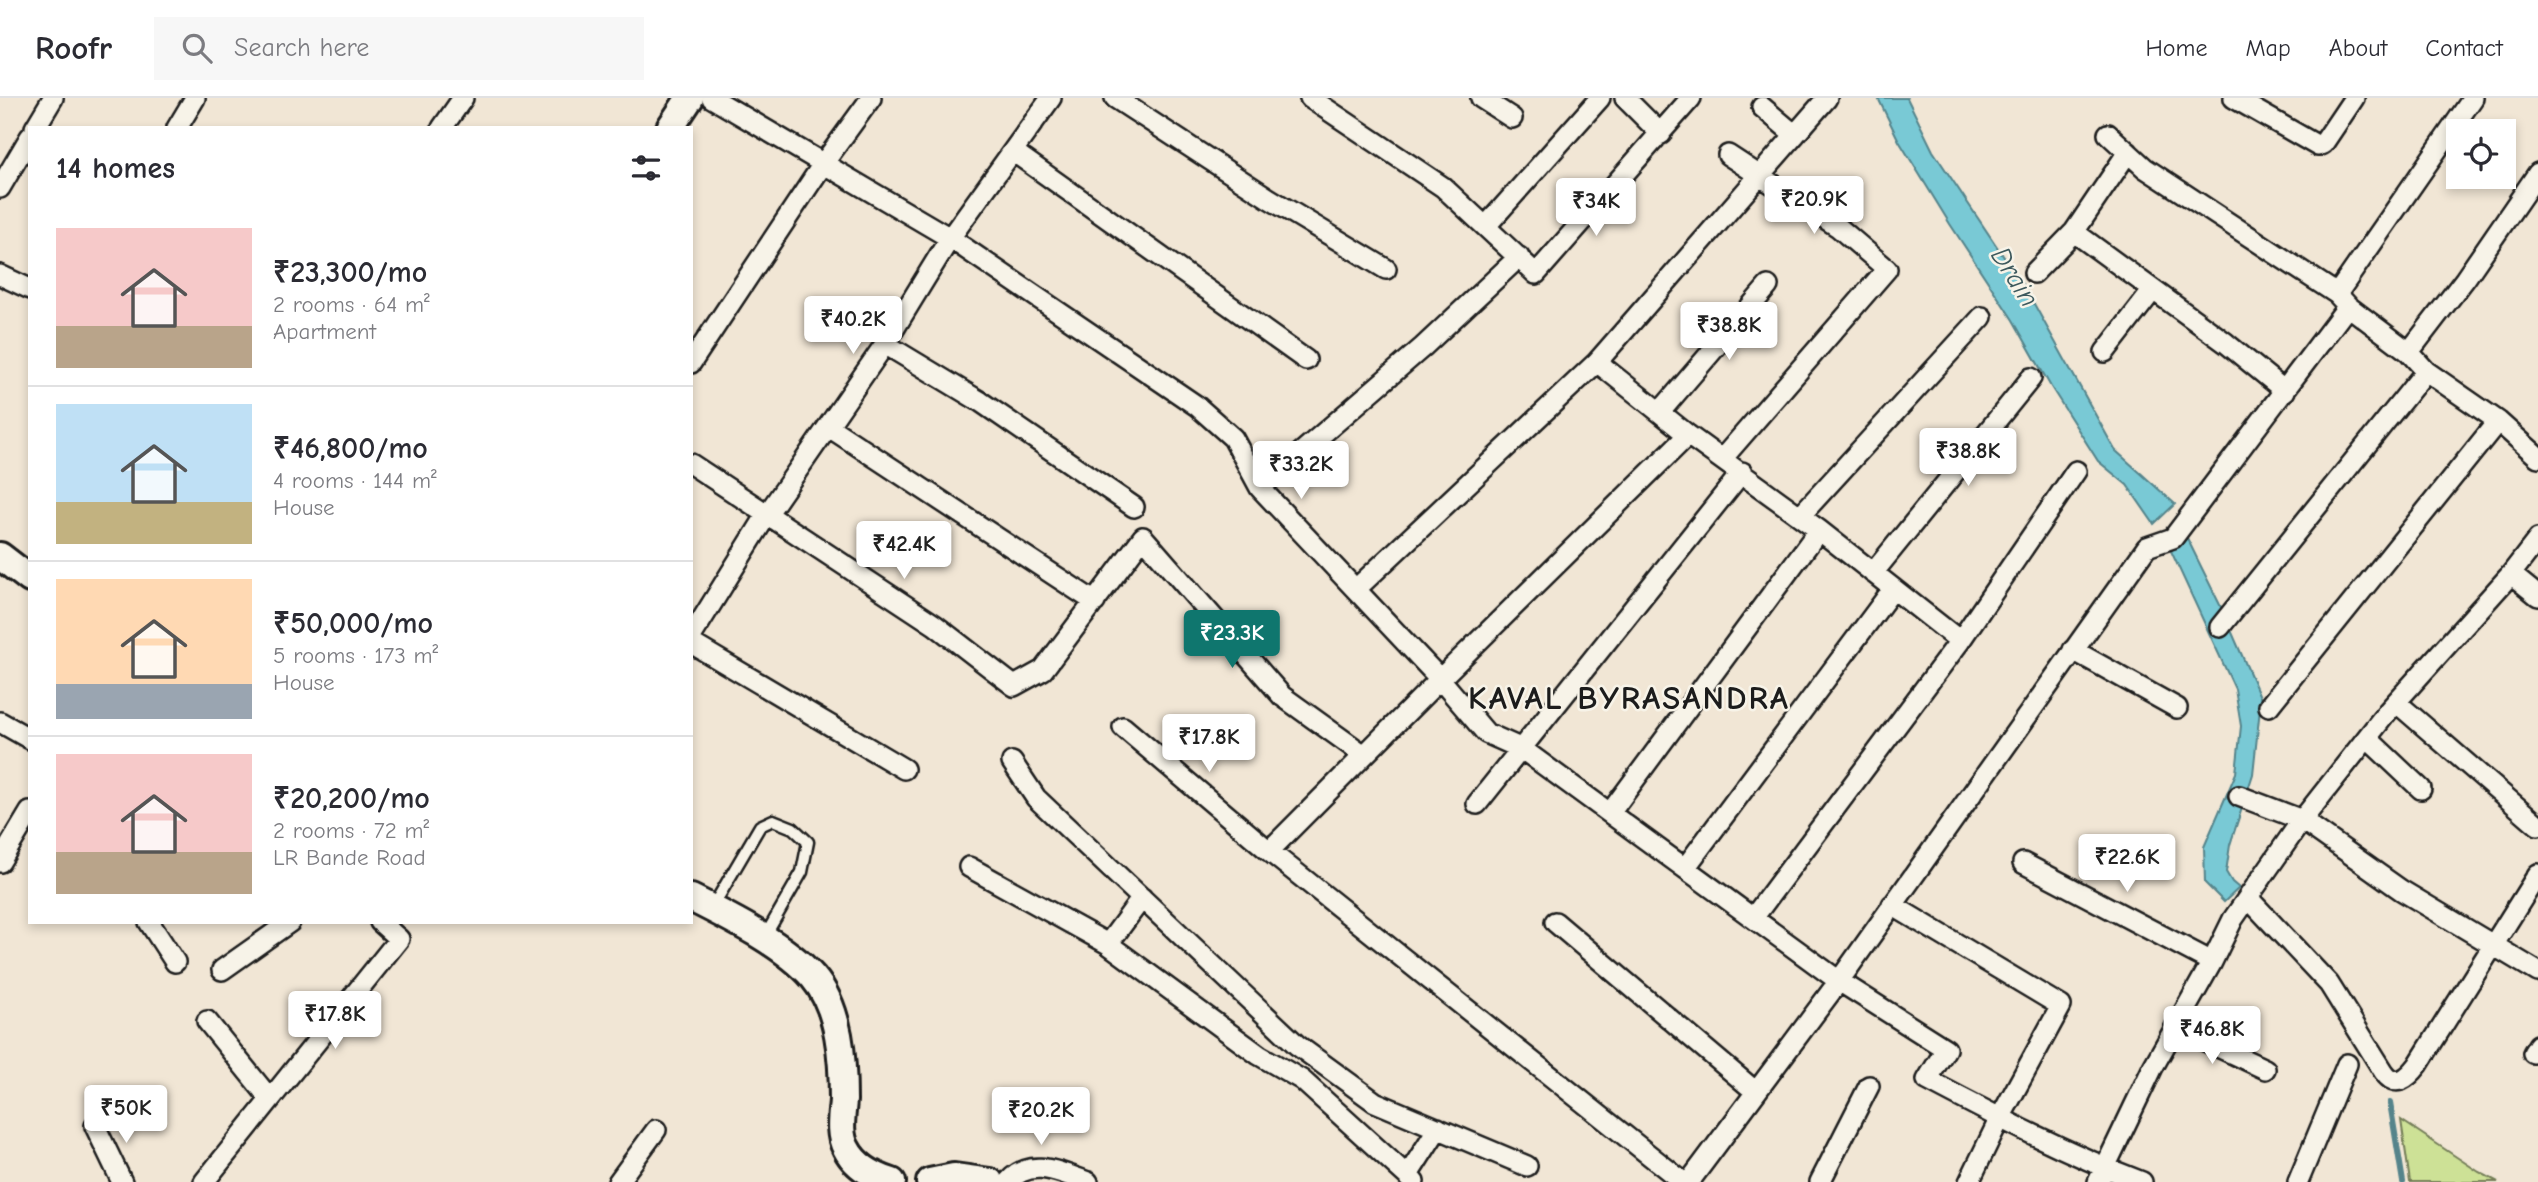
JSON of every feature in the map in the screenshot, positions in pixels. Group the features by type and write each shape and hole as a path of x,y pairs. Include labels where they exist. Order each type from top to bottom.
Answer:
{"street":[{"path":"36,126 53,98"},
{"path":"178,126 194,98"},
{"path":"443,126 463,98"},
{"path":"671,126 690,98"},
{"path":"712,98 950,238 1197,406 1233,438 1260,488 1440,679 1486,733 1522,749 1839,981 1946,1049 1927,1080 2101,1175 2142,1182"},
{"path":"693,360 823,164 871,98"},
{"path":"693,634 766,516 885,344 950,238 1051,98"},
{"path":"1115,98 1270,199 1386,269"},
{"path":"1310,98 1443,187 1536,274 1691,98"},
{"path":"1481,98 1512,118"},
{"path":"1486,226 1600,98"},
{"path":"1625,98 1661,134"},
{"path":"1356,589 1597,362 1827,98"},
{"path":"2234,98 2265,106 2320,146 2354,98"},
{"path":"1689,1182 1839,981 2147,547 2173,538 2285,391 2473,98"},
{"path":"1762,107 1795,135"},
{"path":"2108,134 2145,168 2343,300 2409,352 2426,371 2498,421 2538,457"},
{"path":"0,188 28,140"},
{"path":"1014,152 1306,360"},
{"path":"2034,273 2074,232 2128,152"},
{"path":"1722,460 1887,269 1838,227 1728,155"},
{"path":"2409,352 2465,278 2538,173"},
{"path":"2074,232 2226,343 2285,391"},
{"path":"1260,488 1423,347 1519,257"},
{"path":"0,275 28,288"},
{"path":"1660,412 1768,286"},
{"path":"2105,352 2153,290"},
{"path":"1800,516 1982,317"},
{"path":"885,344 981,402 1134,507"},
{"path":"1597,362 1688,435 1819,530 1960,642"},
{"path":"2220,627 2426,371"},
{"path":"1874,573 2031,378"},
{"path":"2269,706 2498,421"},
{"path":"830,427 1094,602"},
{"path":"1269,851 1688,435"},
{"path":"693,465 934,625 1014,686 1043,670 1143,537 1282,696 1364,755"},
{"path":"1753,918 1960,642 2076,471"},
{"path":"1477,804 1742,472"},
{"path":"1610,813 1819,530"},
{"path":"2101,1175 2232,919 2248,901 2302,820 2367,738 2511,574 2538,539"},
{"path":"0,556 28,577"},
{"path":"2511,574 2538,596"},
{"path":"1685,868 1893,589"},
{"path":"693,644 904,769"},
{"path":"2073,650 2177,708"},
{"path":"2396,702 2538,825"},
{"path":"0,722 28,738"},
{"path":"1123,727 1269,851 1683,1182"},
{"path":"2367,738 2421,789"},
{"path":"1012,762 1036,798 1297,1045 1375,1102 1527,1166"},
{"path":"2239,796 2302,820 2400,890 2538,972"},
{"path":"0,862 28,815"},
{"path":"2023,863 2212,962"},
{"path":"969,867 1108,944 1259,1055 1302,1080 1411,1179 1438,1128"},
{"path":"2248,901 2329,984 2384,1072 2395,1082 2410,1076 2418,1065 2538,874"},
{"path":"1108,944 1142,898"},
{"path":"701,903 764,939 813,977 836,1025 842,1054 842,1140 862,1168 892,1182"},
{"path":"1892,905 2061,1006 2000,1118 1969,1182"},
{"path":"1555,922 1756,1092"},
{"path":"150,924 175,962"},
{"path":"222,970 287,924"},
{"path":"204,1182 399,939 382,924"},
{"path":"207,1021 270,1099"},
{"path":"2175,1027 2265,1069"},
{"path":"2298,1182 2347,1064"},
{"path":"1820,1182 1869,1086"},
{"path":"94,1126 122,1182"},
{"path":"618,1182 656,1130"},
{"path":"1008,1182 1021,1171 1033,1166 1044,1167 1088,1182"},
{"path":"930,1182 954,1177 990,1182"}],"lane":[{"path":"701,903 760,826 773,820 793,828 808,842 802,872 764,939"}],"green space":[{"path":"2401,1120 2479,1172 2498,1182 2410,1182"}],"water":[{"path":"1878,98 1907,98 1933,151 2028,293 2115,450 2175,504 2154,524 2127,485 2098,461 2013,320 1899,141"},
{"path":"2186,536 2261,699 2253,774 2230,845 2226,872 2239,888 2224,902 2205,883 2204,847 2236,773 2241,726 2235,689 2171,551"}],"waterway":[{"name":"Drain","path":"2390,1103 2403,1182"}],"district":[{"name":"KAVAL BYRASANDRA","path":"1629,698"}]}
